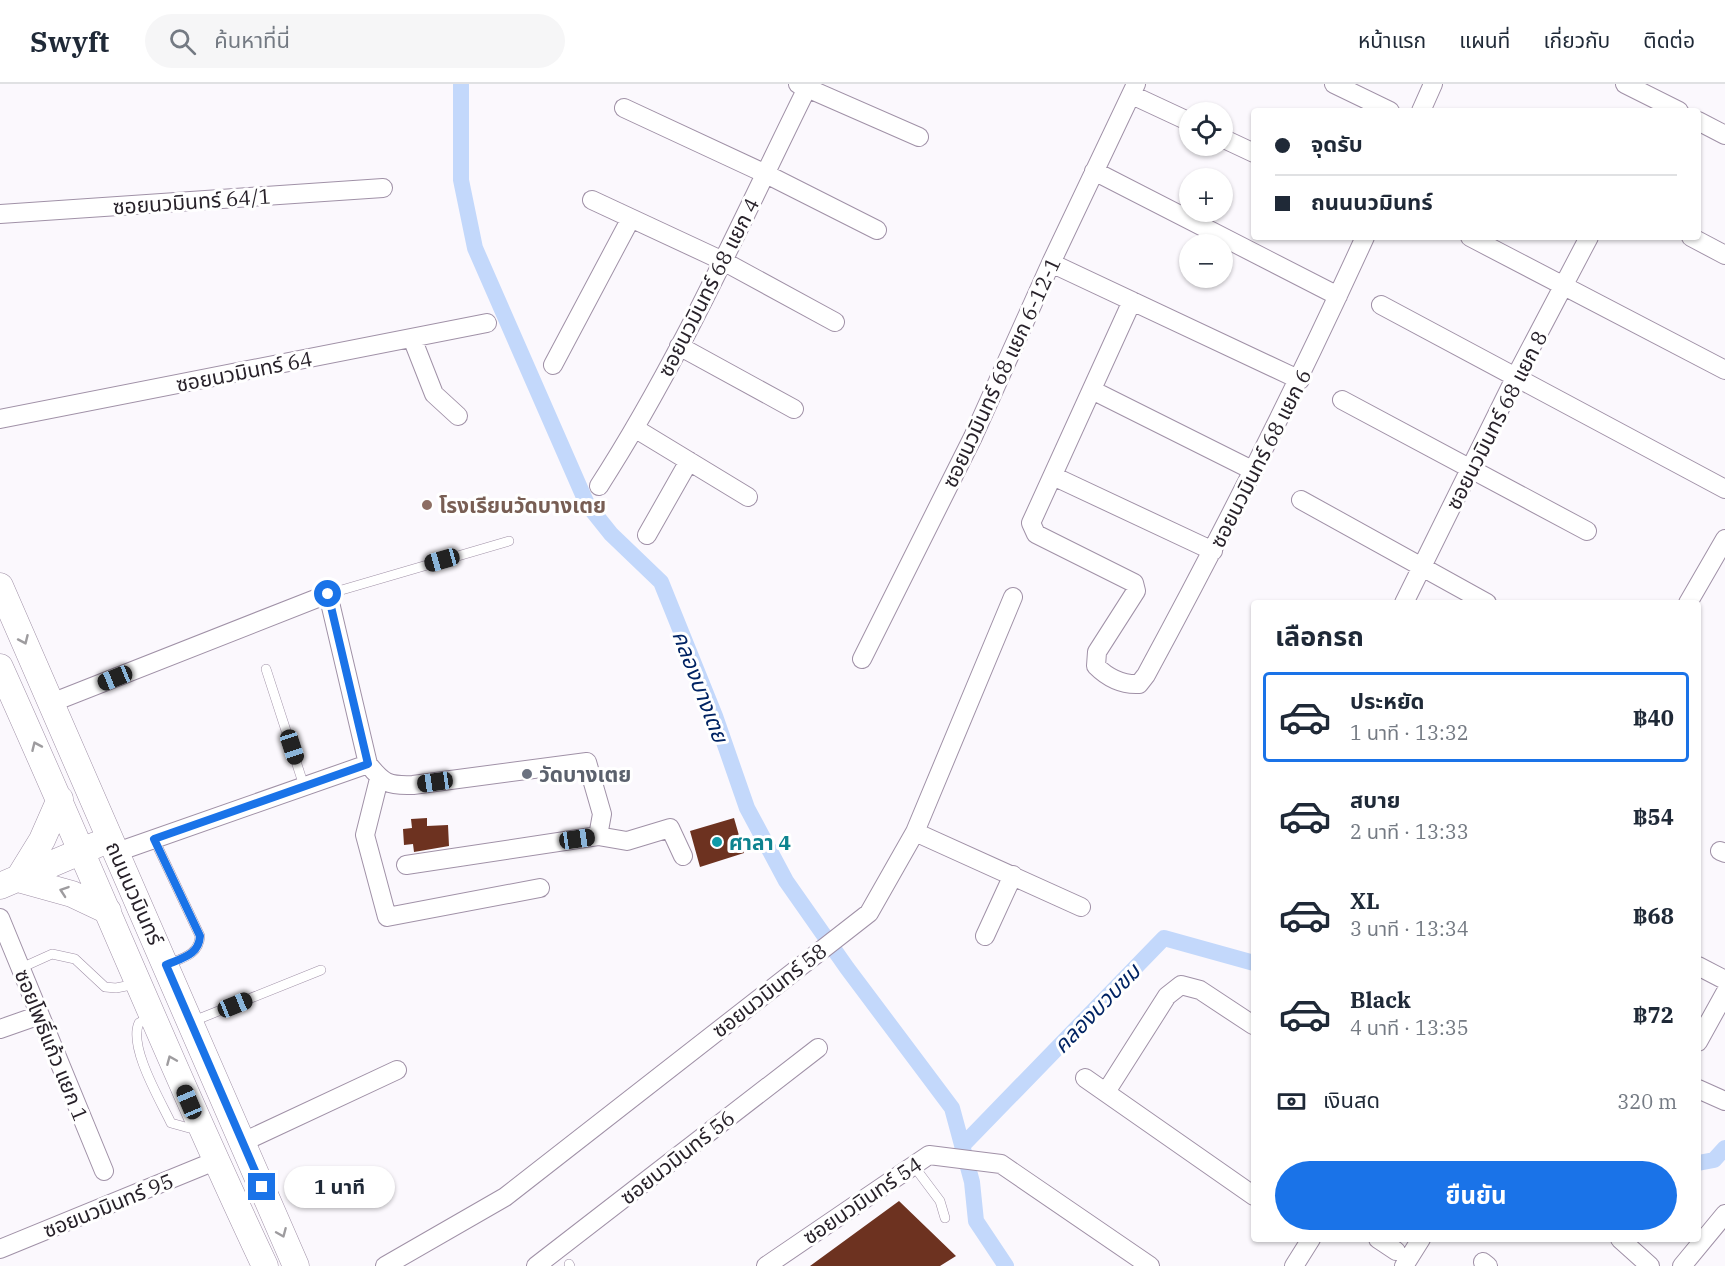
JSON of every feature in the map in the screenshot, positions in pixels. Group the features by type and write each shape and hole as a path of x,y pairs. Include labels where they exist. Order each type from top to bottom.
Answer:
{"main road":[{"name":"ถนนนวมินทร์","path":"0,586 296,1266"},
{"name":"ถนนนวมินทร์","path":"0,667 60,799 198,1124 265,1266"},
{"path":"9,883 42,840 60,799"},
{"path":"9,883 81,852 114,845"},
{"path":"9,883 72,894 108,911"}],"street":[{"path":"1334,84 1384,108"},
{"path":"1422,108 1433,84"},
{"path":"1625,84 1655,106 1666,84"},
{"path":"804,85 919,137"},
{"name":"ซอยนวมินทร์ 68 แยก 4","path":"599,486 636,429 723,261 766,174 804,85"},
{"path":"1134,89 1179,116"},
{"name":"ซอยนวมินทร์ 68 แยก 6-12-1","path":"862,659 973,437 1051,263 1134,89"},
{"path":"624,108 766,174 877,230"},
{"path":"1701,123 1725,135"},
{"path":"1233,143 1251,152"},
{"path":"1094,171 1338,296"},
{"name":"ซอยนวมินทร์ 64/1","path":"0,213 384,188"},
{"path":"592,200 630,220 723,261 835,322"},
{"path":"553,365 630,220"},
{"name":"ซอยนวมินทร์ 68 แยก 6","path":"1053,476 1031,523 1036,534 1134,583 1136,591 1097,652 1096,666 1105,675 1126,685 1139,684 1213,551 1254,471 1300,380 1364,240"},
{"path":"1476,240 1725,370"},
{"name":"ซอยนวมินทร์ 68 แยก 8","path":"1406,600 1516,376 1588,240"},
{"path":"1697,240 1725,255"},
{"path":"1051,263 1300,380"},
{"path":"1132,301 1053,476 1213,551"},
{"path":"1382,305 1725,489"},
{"name":"ซอยนวมินทร์ 64","path":"0,419 487,323"},
{"path":"412,338 434,394 458,416"},
{"path":"679,346 794,409"},
{"path":"1092,390 1254,471"},
{"path":"1342,400 1587,531"},
{"path":"636,429 748,497"},
{"path":"647,535 689,461"},
{"path":"1301,500 1481,600"},
{"path":"1690,600 1725,539"},
{"path":"51,703 328,594 368,764 379,779 393,786 413,785 587,762 602,814 598,836"},
{"name":"ซอยนวมินทร์ 58","path":"385,1266 505,1197 869,913 915,832 1013,597"},
{"path":"114,845 154,839 368,764"},
{"path":"379,779 365,835 387,917 540,888"},
{"path":"406,865 598,836 627,841 670,828 683,856"},
{"path":"915,832 1081,907"},
{"path":"985,936 1013,875"},
{"name":"ซอยโพธิ์แก้ว แยก 1","path":"0,918 104,1172"},
{"path":"1701,968 1725,980"},
{"path":"1106,1092 1167,996 1181,985 1200,990 1251,1024"},
{"path":"1701,1037 1725,993"},
{"path":"0,1029 40,1015"},
{"name":"ซอยนวมินทร์ 56","path":"536,1266 818,1048"},
{"path":"243,1142 397,1070"},
{"path":"1085,1078 1251,1194"},
{"path":"1701,1090 1725,1101"},
{"path":"921,1160 1001,1164 1149,1266"},
{"name":"ซอยนวมินทร์ 54","path":"766,1266 921,1160"},
{"name":"ซอยนวมินทร์ 95","path":"0,1249 215,1161"},
{"path":"1682,1266 1725,1214"},
{"path":"1298,1265 1310,1242"},
{"path":"1381,1242 1400,1259 1418,1242"},
{"path":"1623,1242 1650,1266"}],"lane":[{"path":"328,594 509,541"},
{"path":"266,669 304,786"},
{"path":"154,839 200,936 200,946 194,952 166,965"},
{"path":"21,968 52,954 75,959 105,987 116,988 139,984"},
{"path":"192,1023 321,970"},
{"path":"921,1160 940,1201 945,1218"}],"building":[{"path":"427,818 427,826 448,825 449,846 414,852 413,844 404,845 403,829 412,828 411,819"},
{"name":"ศาลา 4","path":"734,818 744,853 700,867 690,831"},
{"path":"899,1201 956,1256 940,1266 810,1266"}],"waterway":[{"name":"คลองบางเตย","path":"461,84 461,180 475,248 587,504 611,534 661,582 715,716 747,808 786,881 847,968 952,1108 972,1182 976,1221 1006,1266"},
{"name":"คลองบวบขม","path":"962,1146 1164,938 1251,962"},
{"name":"คลองบวบขม","path":"1701,1162 1714,1160 1725,1148"}],"place":[{"name":"โรงเรียนวัดบางเตย","path":"427,505"},
{"name":"วัดบางเตย","path":"527,774"},
{"name":"ศาลา 4","path":"717,842"}],"route":[{"path":"262,1187 166,965 194,952 200,946 200,936 154,839 368,764 328,594"}]}
